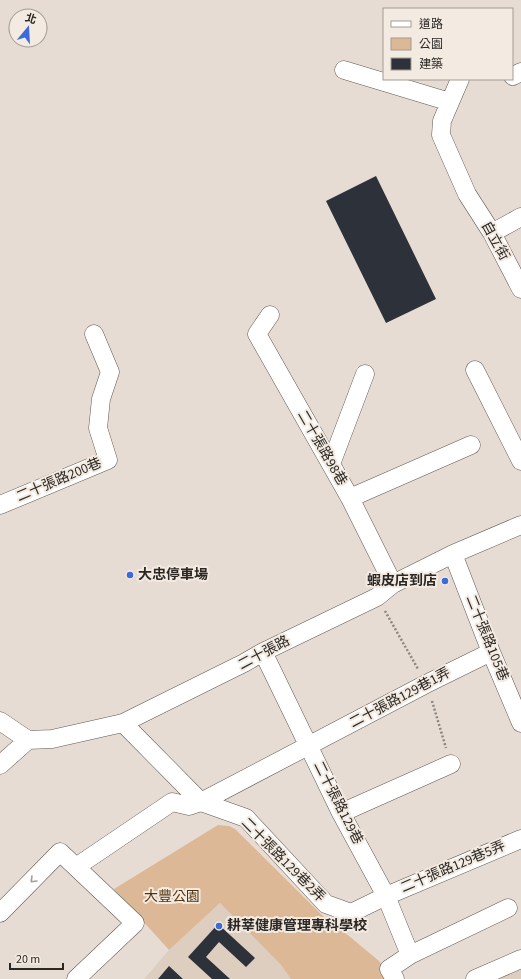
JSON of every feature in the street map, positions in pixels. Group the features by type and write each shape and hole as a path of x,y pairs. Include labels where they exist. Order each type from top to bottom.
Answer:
{"street":[{"path":"344,70 450,102"},
{"name":"自立街","path":"460,80 442,121 441,135 467,194 492,233 521,289"},
{"path":"492,233 521,217"},
{"name":"二十張路98巷","path":"270,315 257,334 350,498 393,584"},
{"name":"二十張路200巷","path":"0,505 108,460 98,428 101,399 110,372 94,334"},
{"path":"475,370 521,461"},
{"path":"330,464 365,374"},
{"path":"350,498 471,445"},
{"name":"二十張路","path":"28,740 52,739 123,723 244,663 263,652 377,597 393,584 453,554 521,525"},
{"name":"二十張路105巷","path":"453,554 491,652 521,723"},
{"name":"二十張路129巷","path":"263,652 341,813 386,896 410,955"},
{"name":"二十張路129巷1弄","path":"309,746 426,684 491,652"},
{"path":"0,721 28,740 0,765"},
{"name":"二十張路129巷2弄","path":"123,723 201,802 246,818 326,904 350,913 386,896"},
{"path":"76,867 172,802 189,806 201,802 309,746"},
{"path":"341,813 450,764"},
{"name":"二十張路129巷5弄","path":"386,896 521,839"},
{"path":"0,913 60,852 135,923 76,979"},
{"path":"395,979 389,969 410,955 508,908"},
{"path":"475,979 521,959"}],"shaded area":[{"name":"耕莘健康管理專科學校","path":"220,903 281,965 291,979 144,979 169,950"},
{"path":"521,969 521,979 494,979"}],"green space":[{"name":"大豐公園","path":"218,825 229,826 235,829 327,920 379,961 390,979 291,979 281,965 220,903 169,950 114,889"}],"building":[{"path":"376,176 436,299 386,323 326,201"},
{"path":"218,924 255,958 246,967 219,942 206,957 230,979 212,979 188,957"},
{"path":"169,966 183,979 158,979"}],"place":[{"name":"大忠停車場","path":"130,575"},
{"name":"蝦皮店到店","path":"445,581"},
{"name":"耕莘健康管理專科學校","path":"219,926"}]}
